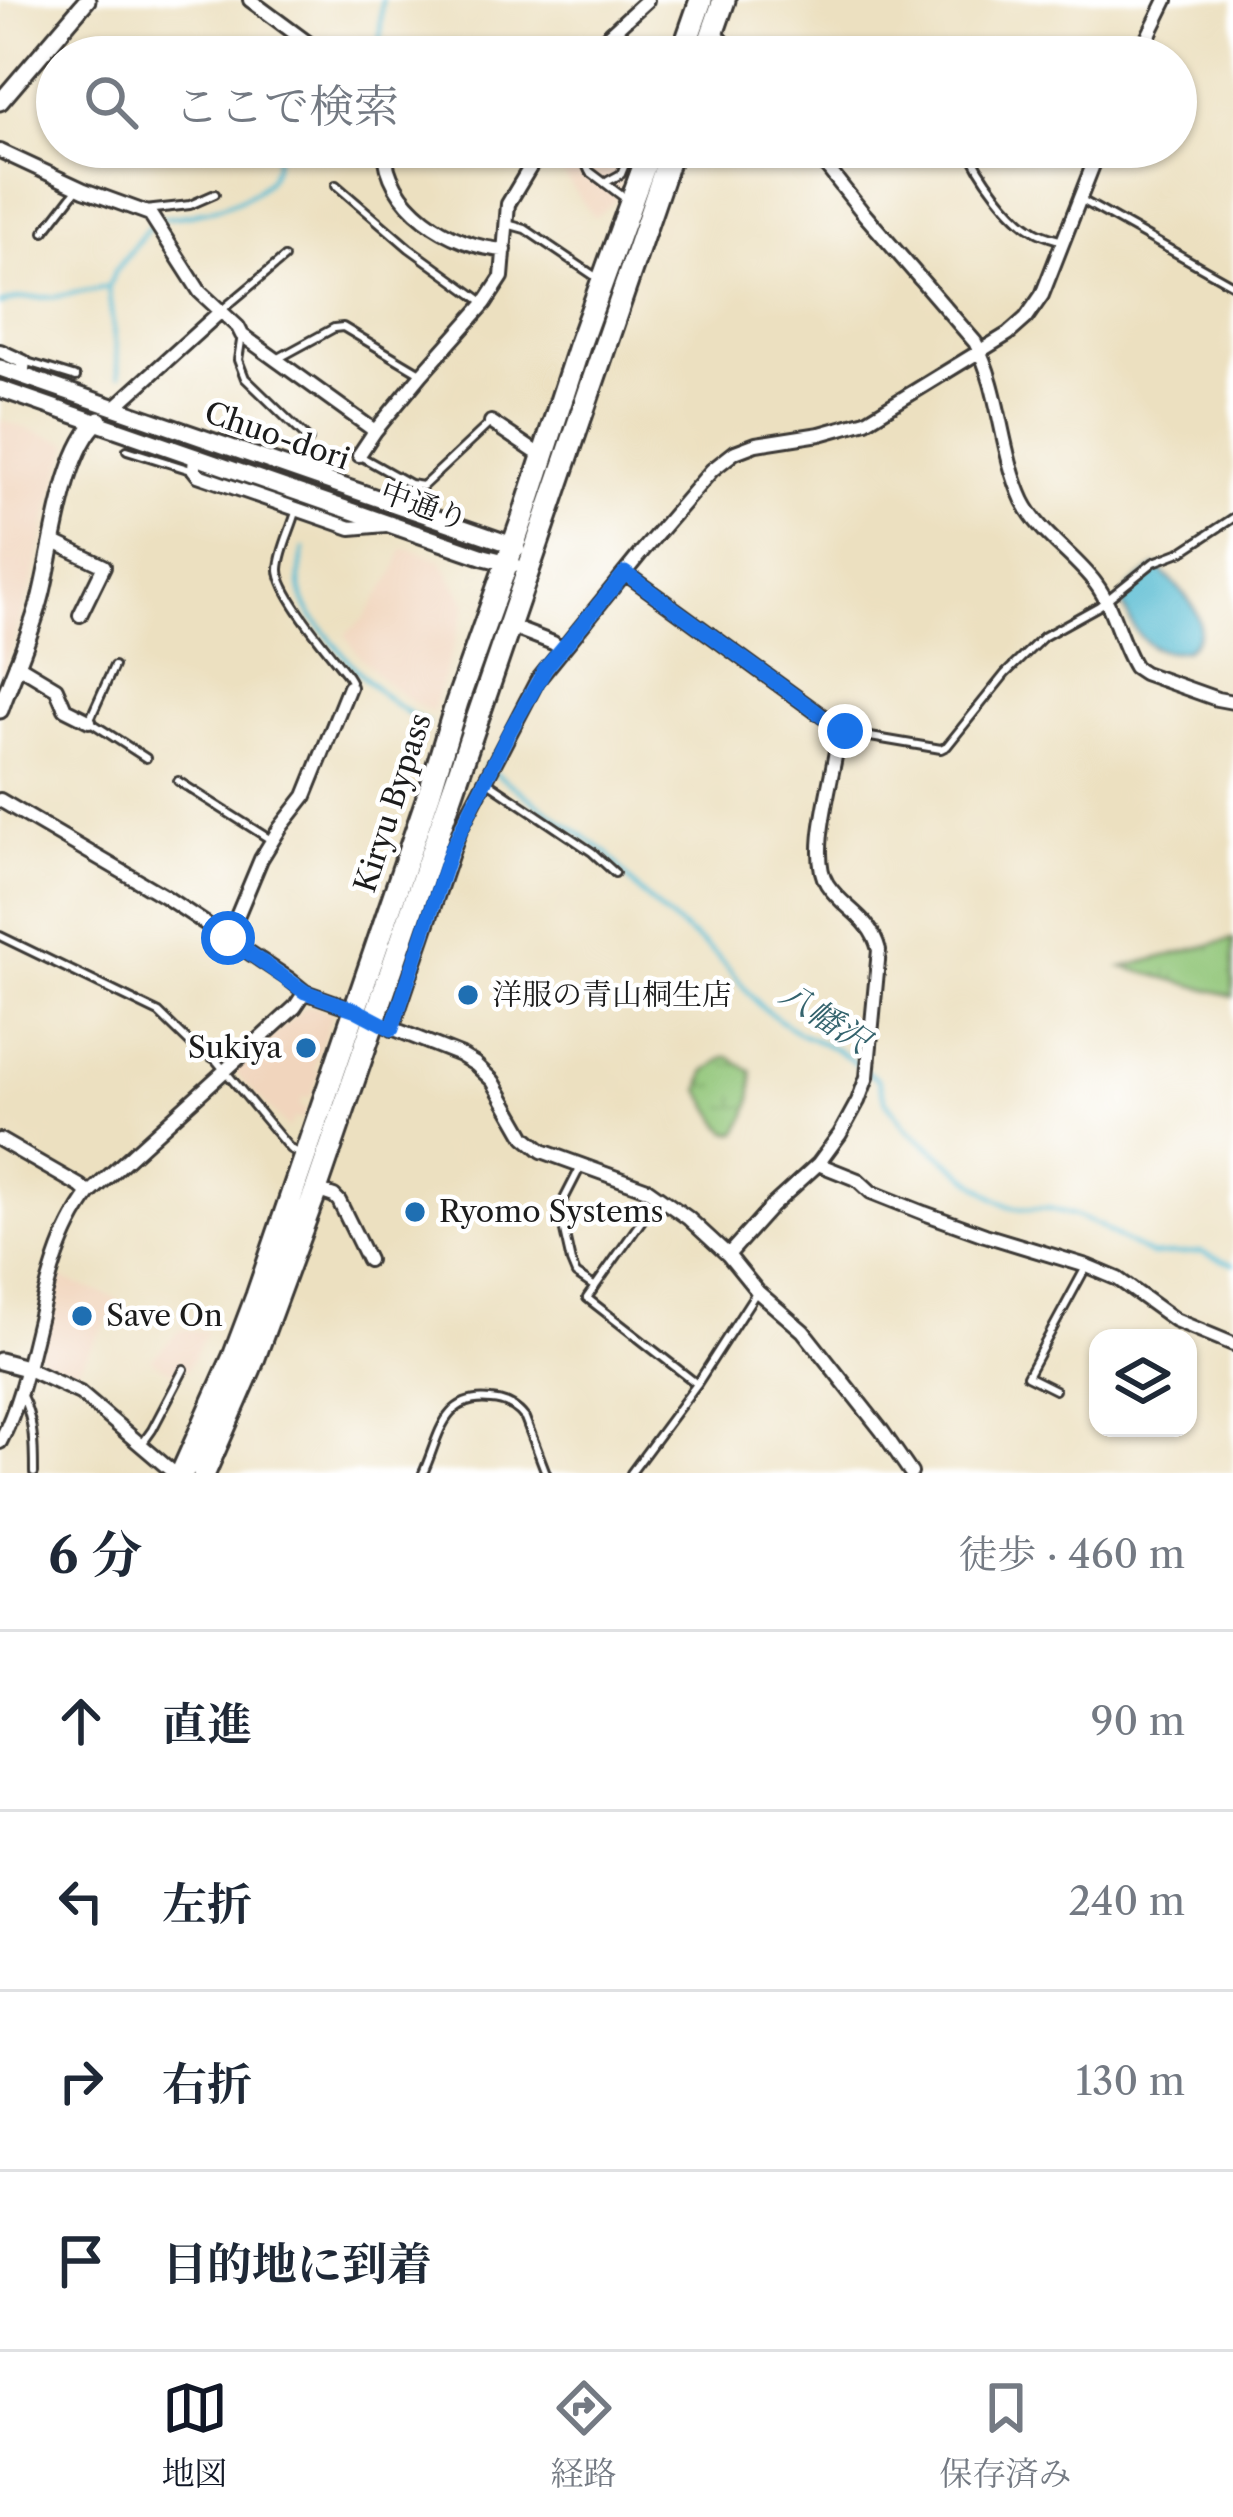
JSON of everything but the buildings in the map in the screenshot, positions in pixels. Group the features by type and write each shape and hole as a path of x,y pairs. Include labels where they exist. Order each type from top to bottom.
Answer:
{"highway":[{"path":"712,36 724,0"},
{"path":"687,36 696,3"},
{"name":"Kiryu Bypass","path":"187,1469 242,1334 305,1156 374,1020 510,555 644,168"},
{"name":"Kiryu Bypass","path":"187,1469 250,1368 316,1190 666,168"}],"street":[{"path":"56,36 87,0"},
{"path":"614,36 647,0"},
{"path":"1148,36 1166,0"},
{"path":"258,2 297,36"},
{"path":"696,3 718,36"},
{"path":"0,102 36,60"},
{"path":"0,152 150,214 200,292 242,334 375,431"},
{"path":"387,168 391,183 417,213 463,240 506,250"},
{"path":"359,455 502,277 508,204 530,168"},
{"path":"828,168 980,351 1024,503 1092,578 1135,667 1216,700 1233,702"},
{"path":"374,1020 451,850 537,681 625,573 712,470 735,452 866,421 1008,334 1035,307 1092,168"},
{"path":"0,710 40,601 82,440 220,311"},
{"path":"0,350 23,369"},
{"name":"Chuo-dori","path":"0,368 23,369 114,408 531,563"},
{"name":"中通り","path":"0,389 194,463 510,555"},
{"path":"491,422 544,454"},
{"path":"194,463 198,475 351,528 393,523"},
{"path":"54,542 104,566 80,615"},
{"path":"625,573 814,710 836,731 820,859 828,885 866,923 879,950 868,1070 851,1114 818,1164 728,1255"},
{"path":"508,626 561,649"},
{"path":"16,664 56,688 65,709 89,722"},
{"path":"228,938 272,840 301,803 349,687"},
{"path":"0,800 164,896 305,992 475,1064 493,1081 532,1144 659,1196 728,1255 758,1292 803,1331 911,1473"},
{"path":"0,1442 21,1393 58,1255 89,1195 295,1007 305,992"},
{"path":"0,1139 89,1195"},
{"path":"818,1164 924,1213 1118,1279 1159,1311 1233,1344"},
{"path":"316,1190 339,1201 368,1260"},
{"path":"0,1361 80,1393 142,1444 187,1469"}],"lane":[{"path":"588,168 622,196"},
{"path":"606,182 623,168"},
{"path":"979,168 1030,229 1063,241"},
{"path":"336,185 409,248 485,303"},
{"path":"44,232 78,188"},
{"path":"142,210 190,205 215,194"},
{"path":"1080,199 1233,285"},
{"path":"507,224 525,229 604,280"},
{"path":"220,311 284,258"},
{"path":"276,360 343,327 422,374"},
{"path":"242,334 238,360 245,378 309,440"},
{"path":"23,369 76,377"},
{"path":"359,455 410,484 423,486 491,422"},
{"path":"127,450 194,463"},
{"path":"297,509 280,563 280,581 348,676 349,687"},
{"path":"836,731 941,749 953,741 1005,674 1056,628 1106,600 1154,562 1183,551 1233,518"},
{"path":"114,666 89,722 146,758"},
{"path":"489,774 615,873"},
{"path":"178,781 272,840"},
{"path":"0,936 148,1005 215,1059 290,1149 305,1156"},
{"path":"581,1166 559,1209 576,1274 595,1287"},
{"path":"659,1196 587,1298 697,1384"},
{"path":"1055,1390 1027,1376 1087,1266"},
{"path":"631,1473 758,1292"},
{"path":"142,1444 184,1369"},
{"path":"21,1393 34,1445 34,1473"},
{"path":"424,1473 443,1421 460,1406 481,1399 519,1410 546,1473"}],"shaded area":[{"path":"559,168 627,168 614,202 594,217"},
{"path":"0,420 70,443 30,592 0,681"},
{"path":"403,547 440,559 467,604 432,713 384,681 345,635 364,618 394,573"},
{"path":"308,1007 333,1012 314,1068 320,1072 310,1099 304,1096 300,1105 307,1109 303,1120 294,1118 289,1129 234,1071"},
{"path":"59,1277 120,1300 74,1375 43,1360 38,1352"},
{"path":"181,1329 207,1331 187,1371 180,1367 176,1374 150,1360"}],"green space":[{"path":"1233,939 1233,996 1123,967"},
{"path":"725,1057 752,1072 750,1104 737,1133 723,1127 700,1090 705,1072"}],"water":[{"path":"1156,566 1185,595 1198,618 1196,640 1185,650 1151,646 1137,632 1121,601 1130,586"}],"waterway":[{"path":"380,36 382,0"},
{"path":"162,218 237,201 263,186 274,168"},
{"path":"108,287 150,226"},
{"name":"八幡沢","path":"108,287 119,376"},
{"path":"0,304 108,287"},
{"name":"八幡沢","path":"304,549 300,584 312,616 378,690 428,724"},
{"name":"八幡沢","path":"485,766 608,854 664,914 717,955 761,1007 798,1033 836,1049 878,1080 885,1100 907,1129 993,1197 1009,1206 1073,1215 1152,1255 1201,1252 1233,1264"}],"place":[{"name":"洋服の青山桐生店","path":"468,995"},
{"name":"Sukiya","path":"306,1048"},
{"name":"Ryomo Systems","path":"415,1212"},
{"name":"Save On","path":"82,1316"}],"route":[{"path":"228,938 305,992 392,1029 451,850 508,734 546,668 625,573 814,710 836,731 845,731"}]}
